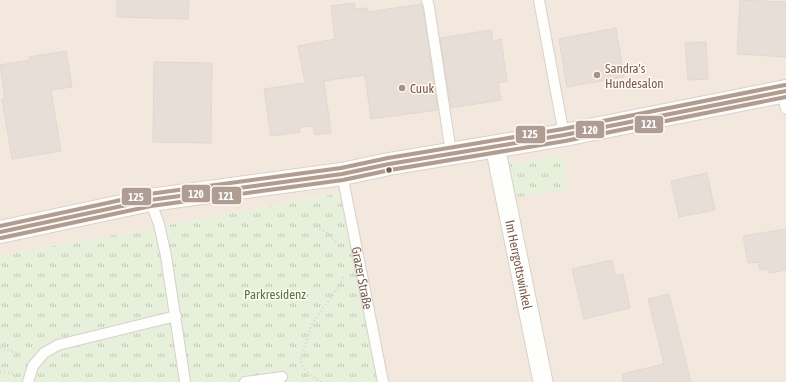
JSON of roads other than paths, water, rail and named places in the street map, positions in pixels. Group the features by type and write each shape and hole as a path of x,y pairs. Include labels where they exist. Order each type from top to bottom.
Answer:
{"main road":[{"path":"0,232 150,200 342,174 451,153 785,97"}],"street":[{"name":"Im Herrgottswinkel","path":"495,146 542,382"}],"lane":[{"path":"427,0 451,153"},
{"path":"539,0 564,135"},
{"name":"Grazer Straße","path":"342,174 383,382"},
{"path":"150,200 160,224 176,316 185,382"},
{"path":"28,382 32,366 44,353 58,345 176,316"},
{"path":"245,382 282,377"}],"place":[{"name":"Sandra's Hundesalon","path":"597,75"},
{"name":"Cuuk","path":"402,88"}],"park label":[{"name":"Parkresidenz","path":"275,294"}]}
